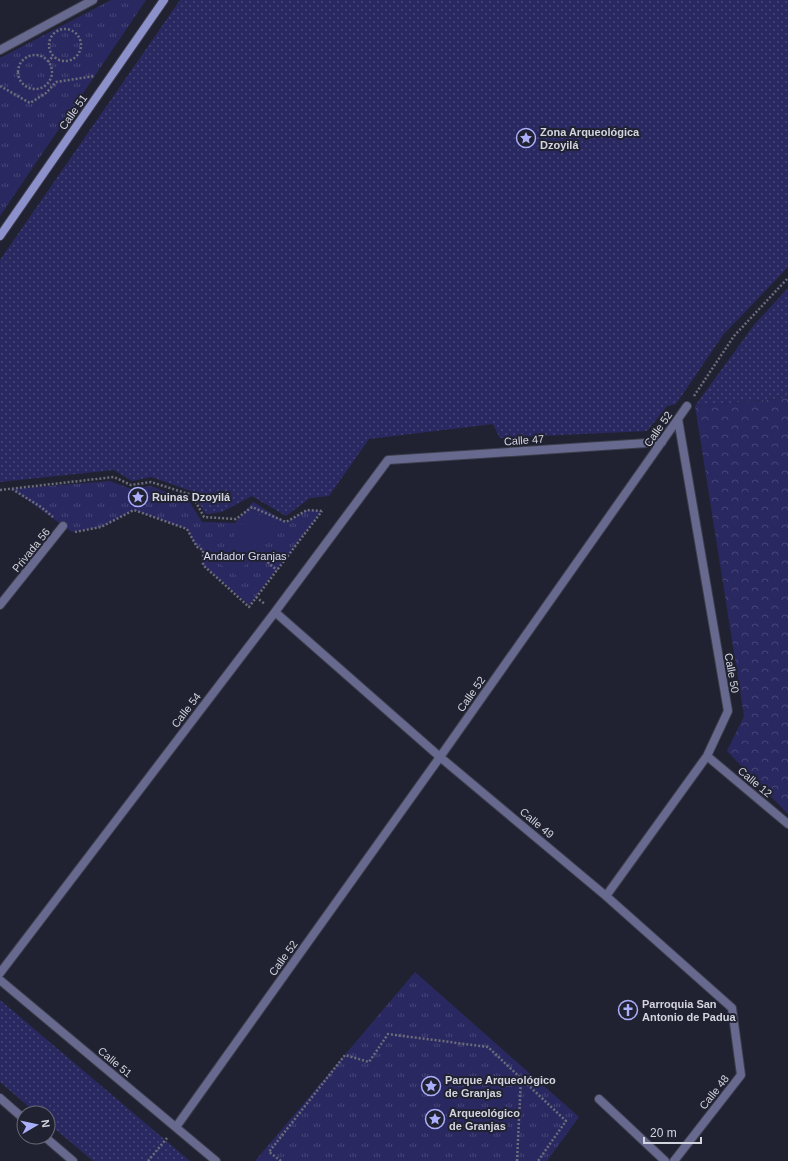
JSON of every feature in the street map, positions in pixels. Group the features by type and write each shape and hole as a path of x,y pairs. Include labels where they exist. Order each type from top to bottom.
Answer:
{"street":[{"path":"0,50 93,0"},
{"name":"Calle 51","path":"0,236 164,0"},
{"name":"Calle 52","path":"176,1127 440,757 687,406"},
{"name":"Calle 50","path":"606,896 707,756 728,711 678,419"},
{"name":"Calle 47","path":"388,460 662,442"},
{"name":"Calle 54","path":"0,973 275,612 388,460"},
{"name":"Privada 56","path":"0,605 63,526"},
{"name":"Calle 49","path":"275,612 440,757 606,896 732,1008 742,1075"},
{"name":"Calle 12","path":"707,756 788,824"},
{"name":"Calle 51","path":"0,980 216,1161"},
{"name":"Calle 48","path":"674,1161 742,1075"},
{"path":"0,1098 16,1112"},
{"path":"599,1099 665,1161"},
{"path":"54,1145 73,1161"}],"path":[{"path":"67,28 77,33 82,42 80,52 77,57 72,60 62,61 53,56 50,51 49,40 56,31 67,28"},
{"path":"38,56 48,62 51,67 51,79 44,87 34,90 24,86 18,76 19,65 27,57 38,56"},
{"path":"48,62 53,56"},
{"path":"0,86 30,103 46,93 56,82 113,73"},
{"name":"Calle 52","path":"687,406 734,336 788,278"},
{"path":"0,490 114,478 131,485 151,482 192,496 204,517 236,519 252,507 286,522 307,510 322,511 249,607 203,565 203,550 197,547 187,529 134,510 101,527 72,532 41,506 12,489"},
{"path":"255,552 277,570"},
{"path":"281,1161 269,1152 345,1054 369,1062 388,1034 488,1047 566,1121 538,1161"},
{"path":"517,1161 521,1078"},
{"path":"148,1161 176,1127"}],"green space":[{"path":"111,0 146,0 0,216 0,58"},
{"path":"180,0 788,0 788,267 723,335 676,404 667,406 647,431 500,438 493,424 369,439 329,496 310,498 286,516 252,496 222,512 206,514 191,491 151,477 132,481 114,470 0,482 0,260"},
{"path":"788,288 788,398 695,406 754,325"},
{"path":"788,398 788,814 727,751 744,716 695,406"},
{"name":"Andador Granjas","path":"110,481 131,489 151,486 189,501 202,522 235,523 253,502 286,522 307,510 322,511 249,605 203,565 203,551 195,544 187,529 134,510 101,527 72,532 12,489"},
{"path":"253,510 274,526 237,576 216,561"},
{"name":"Parque Arqueológico de Granjas","path":"415,972 579,1117 547,1161 255,1161"},
{"path":"0,1000 190,1161 93,1161 56,1130 56,1105 27,1105 0,1082"}],"place":[{"name":"Zona Arqueológica Dzoyilá","path":"526,138"},
{"name":"Ruinas Dzoyilá","path":"138,497"},
{"name":"Parroquia San Antonio de Padua","path":"628,1010"},
{"name":"Parque Arqueológico de Granjas","path":"431,1086"},
{"name":"Arqueológico de Granjas","path":"435,1119"}]}
